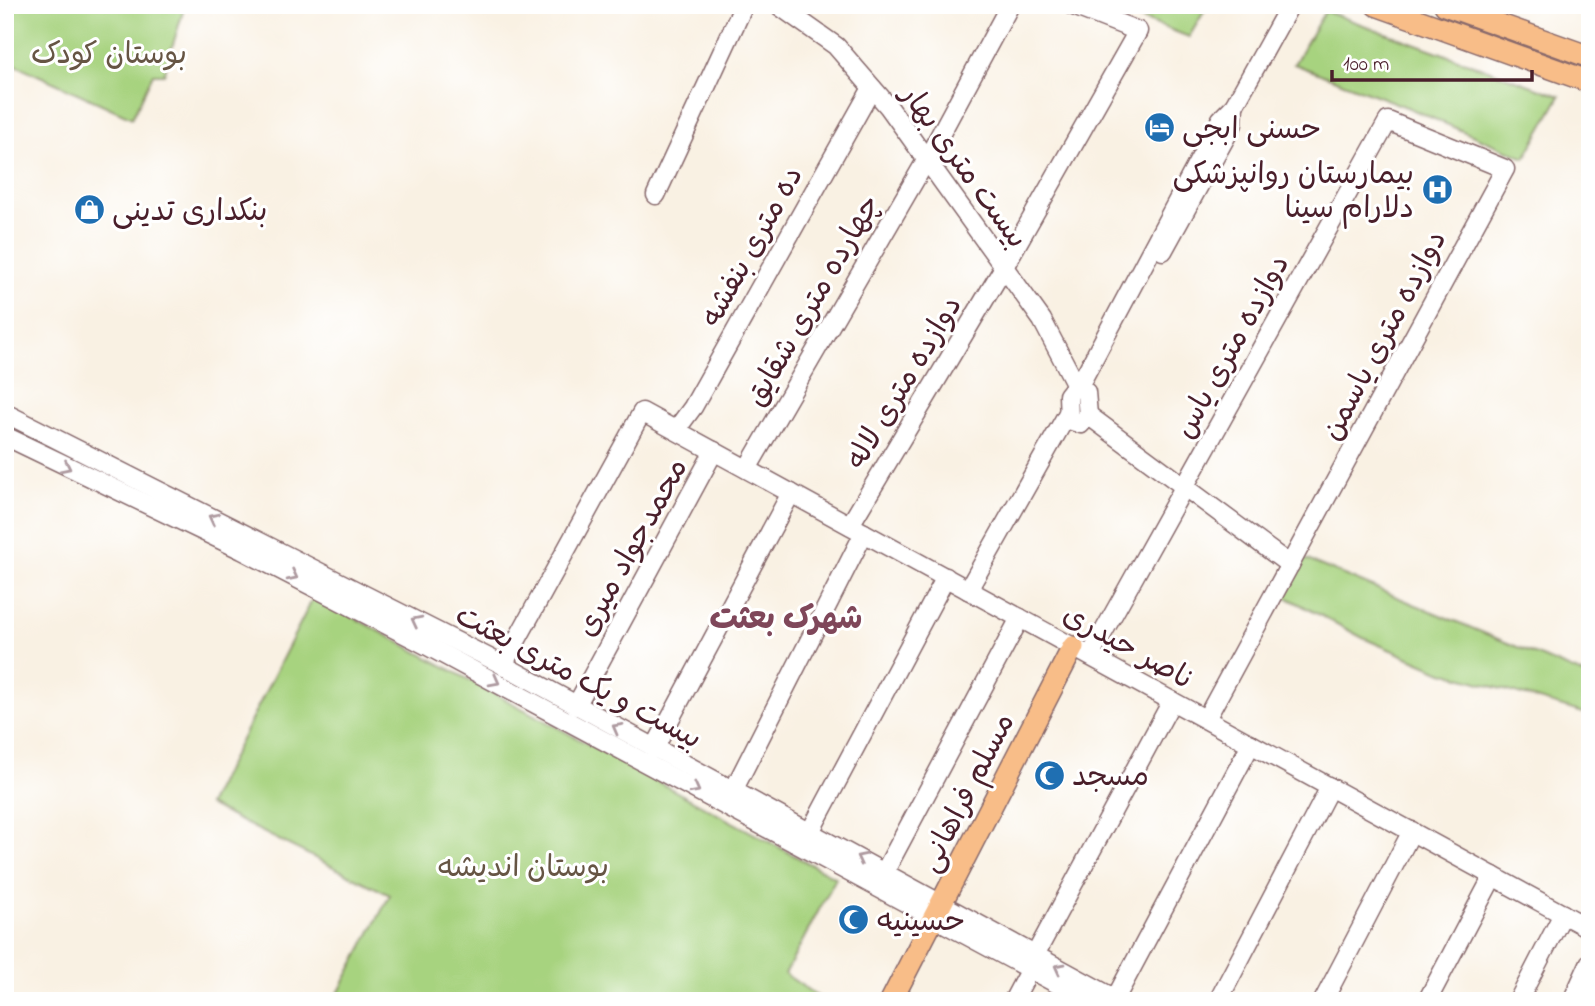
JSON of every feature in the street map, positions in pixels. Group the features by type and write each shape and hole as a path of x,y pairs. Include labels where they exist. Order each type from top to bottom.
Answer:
{"main road":[{"path":"1376,5 1590,82"},
{"path":"1445,5 1590,57"},
{"name":"مسلم فراهانی","path":"891,1001 1082,652"}],"street":[{"path":"656,195 744,5"},
{"name":"بیست متری بهار","path":"778,5 836,46 872,88 927,159 1042,320 1081,388"},
{"name":"چهارده متری شقایق","path":"747,469 927,159 1010,5"},
{"path":"1088,415 1081,424 1069,419 1068,395 1081,388 1233,124 1234,106 1290,5"},
{"name":"دوازده متری لاله","path":"733,791 857,529 1138,31 1075,7"},
{"name":"ده متری بنفشه","path":"676,430 693,407 872,88"},
{"name":"دوازده متری یاس","path":"1082,652 1184,488 1388,121"},
{"name":"دوازده متری یاسمن","path":"1290,565 1505,169 1388,121"},
{"path":"1081,388 1088,415 1290,565 1206,719"},
{"name":"ناصر حیدری","path":"503,665 642,412 1590,929"},
{"name":"بیست و یک متری بعثت","path":"5,413 503,665 654,749 885,871 939,910"},
{"path":"968,590 1068,413"},
{"name":"بیست و یک متری بعثت","path":"5,436 243,550 939,910 1032,962 1117,1000"},
{"name":"محمدجواد میری","path":"576,706 714,451"},
{"path":"654,749 791,493"},
{"path":"810,832 946,577"},
{"path":"885,871 1020,618"},
{"path":"1013,1001 1172,701"},
{"path":"1117,1000 1251,744"},
{"path":"1218,1001 1330,787"},
{"path":"1323,1001 1412,831"},
{"path":"1427,1001 1493,876"},
{"path":"1518,1001 1563,914"},
{"name":"بیست و یک متری بعثت","path":"1032,962 1089,1001"},
{"path":"1572,1001 1590,962"}],"green space":[{"name":"بوستان کودک","path":"5,5 185,5 164,74 153,74 132,118 5,60"},
{"path":"1106,5 1208,5 1189,37"},
{"path":"1325,11 1560,96 1525,158 1409,108 1294,64"},
{"path":"1305,559 1590,677 1590,715 1440,671 1363,638 1284,596"},
{"name":"بوستان اندیشه","path":"314,596 836,878 785,974 824,1001 334,1001 390,895 208,805"}],"place":[{"name":"حسنی ابجی","path":"1159,128"},
{"name":"بیمارستان روانپزشکی دلارام سینا","path":"1437,190"},
{"name":"بنکداری تدینی","path":"89,210"},
{"name":"مسجد","path":"1049,775"},
{"name":"حسینیه","path":"854,920"}],"district":[{"name":"شهرک بعثت","path":"786,617"}]}
